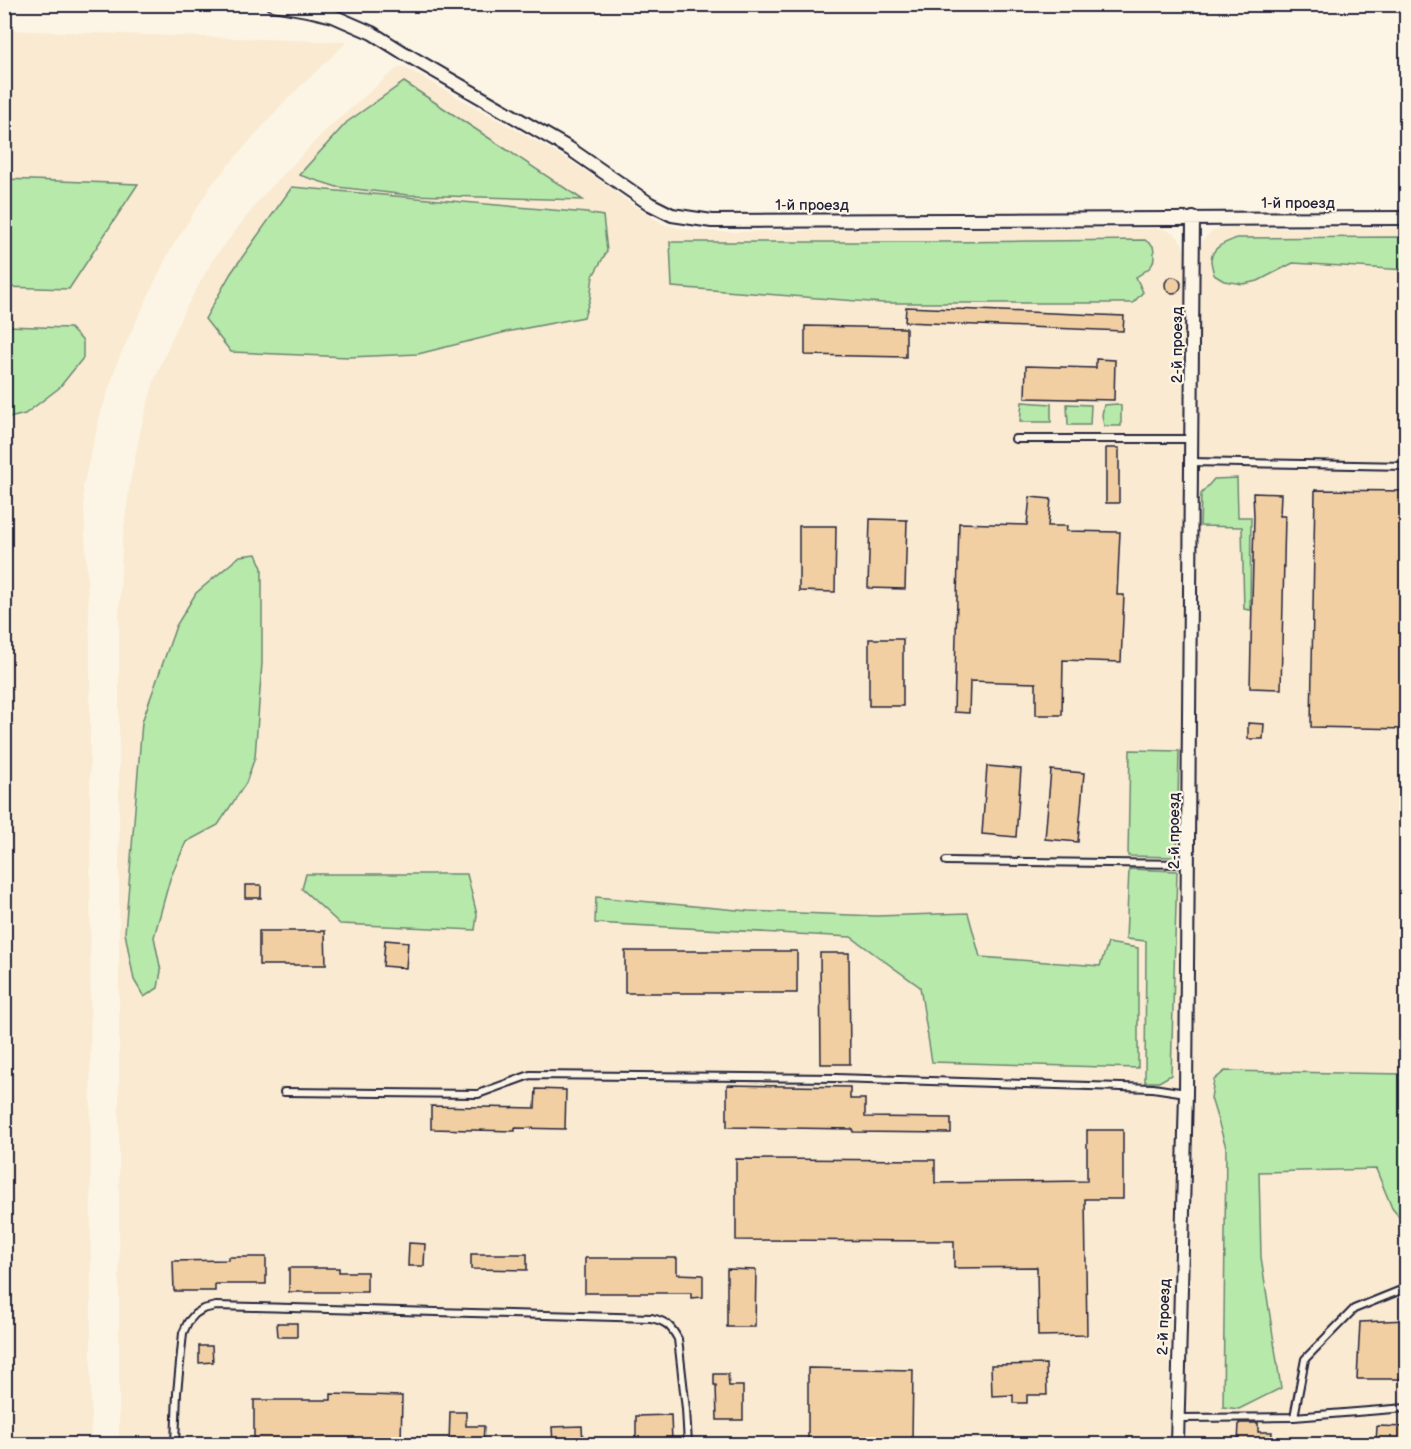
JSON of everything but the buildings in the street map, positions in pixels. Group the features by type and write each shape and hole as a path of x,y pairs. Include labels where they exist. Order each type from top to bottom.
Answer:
{"street":[{"name":"1-й проезд","path":"273,4 333,16 372,33 570,149 650,204 672,215 712,221 1407,218"},
{"name":"2-й проезд","path":"1177,1444 1189,864 1193,218"}],"lane":[{"path":"1016,439 1192,440"},
{"path":"1191,462 1407,466"},
{"path":"946,861 1189,864"},
{"path":"284,1092 478,1094 530,1075 836,1078 1153,1088 1186,1093"},
{"path":"1294,1417 1305,1359 1354,1309 1407,1288"},
{"path":"175,1444 183,1333 195,1314 203,1309 216,1306 663,1320 673,1330 678,1340 688,1444"},
{"path":"1177,1418 1294,1417 1407,1407"}],"shaded area":[{"path":"5,30 347,42 285,101 212,184 169,252 118,360 100,416 83,486 90,642 91,1444 5,1444"},
{"path":"403,67 567,159 663,224 692,231 1162,229 1174,233 1182,243 1185,251 1185,671 1180,1060 1169,1444 119,1444 119,621 122,544 130,482 141,428 154,381 182,315 212,261 261,198 326,130 396,69"},
{"path":"1221,228 1406,228 1406,1444 1187,1444 1186,1399 1194,1062 1200,250 1203,240 1211,232"}],"green space":[{"path":"404,82 583,200 408,195 337,187 299,175 347,122"},
{"path":"5,179 138,184 69,289 5,287"},
{"path":"292,187 603,216 607,251 593,276 590,299 584,317 506,332 418,354 349,357 231,352 205,319 231,273"},
{"path":"1406,237 1406,270 1293,263 1258,281 1243,284 1224,281 1214,275 1211,262 1212,255 1217,248 1237,238"},
{"path":"1145,240 1153,246 1154,258 1152,265 1136,277 1143,292 1133,303 883,303 672,287 670,242"},
{"path":"5,326 70,328 83,341 83,358 59,388 25,414 5,419"},
{"path":"1022,402 1051,404 1051,422 1020,422"},
{"path":"1067,404 1091,405 1090,425 1068,425"},
{"path":"1104,405 1121,406 1121,426 1104,426 1102,415"},
{"path":"1237,478 1238,517 1251,517 1250,610 1244,609 1242,527 1200,526 1201,494 1214,479"},
{"path":"256,554 262,568 262,663 255,757 246,783 218,825 186,842 170,879 154,937 161,971 158,988 144,997 134,980 125,933 142,722 176,626 196,593 240,556"},
{"path":"1130,750 1179,751 1177,857 1128,856"},
{"path":"1129,869 1177,871 1171,1075 1159,1082 1145,1082 1146,941 1126,939"},
{"path":"306,874 467,874 477,915 475,930 340,924 302,889"},
{"path":"596,897 748,911 876,916 968,913 980,957 1100,966 1108,943 1138,948 1138,1068 932,1062 920,987 851,937 595,923"},
{"path":"1225,1071 1406,1074 1406,1221 1404,1223 1392,1208 1376,1169 1259,1172 1261,1257 1281,1388 1239,1409 1223,1407 1226,1147 1211,1098 1214,1080"}]}
